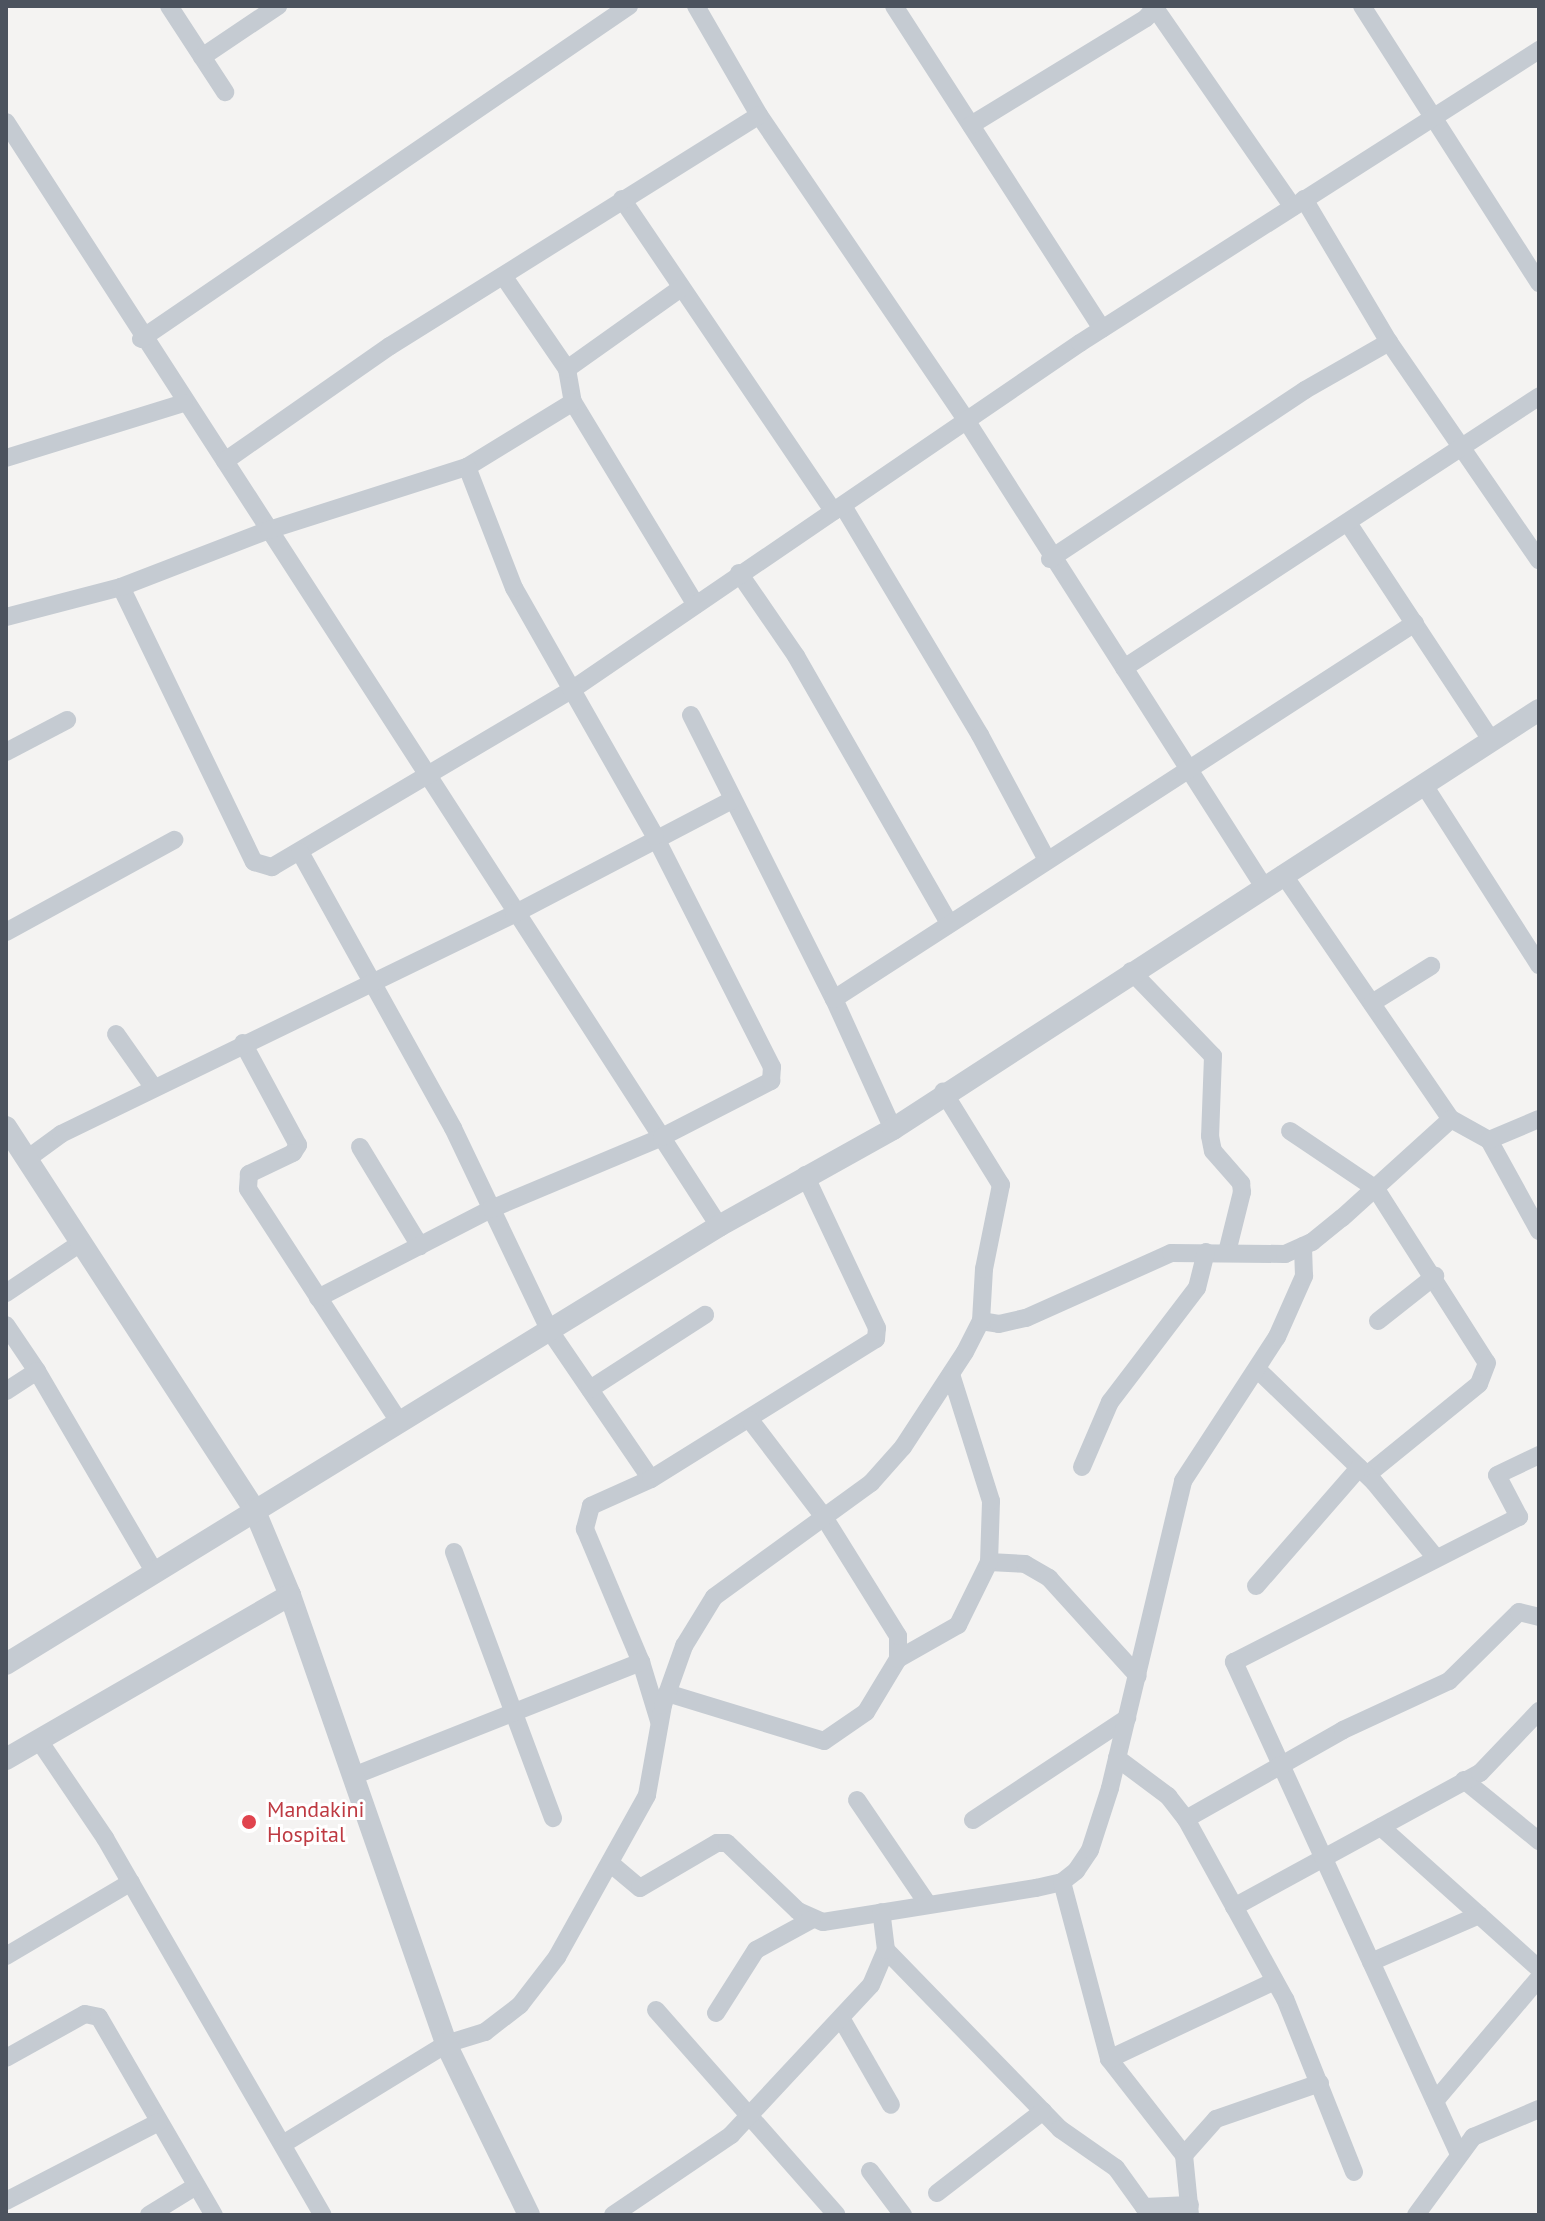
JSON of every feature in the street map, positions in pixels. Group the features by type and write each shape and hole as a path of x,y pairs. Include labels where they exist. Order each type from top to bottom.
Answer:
{"street":[{"path":"169,6 225,92"},
{"path":"202,57 278,6"},
{"path":"141,339 629,6"},
{"path":"696,6 759,115 966,420 1050,559 1124,668 1264,887"},
{"path":"1362,6 1539,283"},
{"path":"971,125 1155,7 1298,203 1539,560"},
{"path":"903,9 971,125 1102,329"},
{"path":"121,587 254,862 272,867 573,689 739,573 1102,329 1539,50"},
{"path":"225,461 390,346 759,115"},
{"path":"6,122 141,339 431,775 514,914 719,1226"},
{"path":"622,199 681,288 838,508 980,735 1046,858"},
{"path":"504,277 567,369 573,402 696,605"},
{"path":"567,369 681,288"},
{"path":"1050,559 1305,390 1389,342"},
{"path":"1124,668 1539,396"},
{"path":"6,617 121,587 269,530 467,467 573,402"},
{"path":"6,458 184,403"},
{"path":"318,1298 491,1209 662,1137 771,1081 772,1067 655,836 514,588 467,467"},
{"path":"1348,523 1492,741"},
{"path":"739,573 796,656 949,923"},
{"path":"834,999 1046,858 1415,623"},
{"path":"6,1664 719,1226 805,1175 893,1129 943,1091 1539,710"},
{"path":"691,715 834,999 893,1129"},
{"path":"6,752 67,720"},
{"path":"1424,785 1538,961"},
{"path":"27,1159 61,1134 514,914 655,836 732,800"},
{"path":"6,932 174,840"},
{"path":"300,852 453,1128 550,1331 651,1479"},
{"path":"1283,874 1451,1119 1489,1140 1539,1231"},
{"path":"1372,1003 1431,966"},
{"path":"1131,971 1213,1056 1210,1136 1213,1151 1241,1183 1242,1192 1227,1252"},
{"path":"116,1034 154,1088"},
{"path":"243,1043 298,1145 293,1153 249,1174 248,1189 400,1423"},
{"path":"283,2144 446,2044 485,2032 520,2005 557,1957 647,1795 667,1693 684,1646 714,1597 871,1483 903,1447 951,1374 981,1321 984,1269 1001,1185 943,1091"},
{"path":"981,1321 999,1324 1026,1318 1171,1253 1285,1254 1303,1246 1376,1189 1451,1119"},
{"path":"1489,1140 1539,1119"},
{"path":"6,1127 79,1244 254,1509 290,1595 446,2044 529,2215"},
{"path":"1256,1586 1363,1472 1484,1376 1487,1363 1435,1276 1376,1189 1290,1131"},
{"path":"360,1147 420,1246"},
{"path":"660,1724 641,1662 585,1529 591,1506 651,1479 876,1339 877,1328 805,1175"},
{"path":"6,1293 79,1244"},
{"path":"716,2013 756,1950 811,1920 881,1912 1062,1882 1090,1850 1138,1676 1183,1481 1257,1369 1304,1276 1303,1246"},
{"path":"1082,1467 1110,1402 1197,1288 1206,1252"},
{"path":"1378,1321 1435,1276"},
{"path":"590,1389 705,1315"},
{"path":"6,1325 37,1371 155,1573"},
{"path":"1257,1369 1363,1472 1436,1558"},
{"path":"6,1391 37,1371"},
{"path":"667,1693 824,1741 866,1712 898,1659 958,1625 989,1562 991,1501 951,1374"},
{"path":"750,1420 824,1517 898,1636 898,1659"},
{"path":"1458,2152 1234,1662 1519,1517 1497,1475 1539,1455"},
{"path":"454,1552 511,1714 553,1818"},
{"path":"989,1562 1025,1564 1049,1578 1138,1676"},
{"path":"6,1759 290,1595"},
{"path":"1186,1819 1280,1765 1449,1681 1519,1612 1539,1617"},
{"path":"353,1776 641,1662"},
{"path":"1234,1907 1324,1861 1497,1759 1539,1711"},
{"path":"973,1820 1127,1718"},
{"path":"38,1739 131,1882 323,2215"},
{"path":"1117,1758 1168,1796 1186,1819 1275,1981 1320,2083 1354,2172"},
{"path":"1464,1780 1539,1840"},
{"path":"857,1800 927,1903"},
{"path":"1381,1827 1539,1969"},
{"path":"610,1863 640,1888 717,1843 727,1843 811,1920"},
{"path":"6,1956 131,1882"},
{"path":"886,1950 1074,2142 1116,2168 1144,2207 1190,2210 1184,2155 1109,2059 1062,1882"},
{"path":"613,2215 694,2164 748,2117 871,1985 886,1950 881,1912"},
{"path":"1371,1962 1479,1915"},
{"path":"1109,2059 1275,1981"},
{"path":"1435,2101 1535,1983"},
{"path":"1535,1983 1539,2007"},
{"path":"656,2010 748,2117 811,2179 837,2215"},
{"path":"6,2058 85,2014 99,2017 214,2215"},
{"path":"841,2018 891,2105"},
{"path":"1184,2155 1216,2119 1320,2083"},
{"path":"1416,2215 1458,2152 1473,2137 1539,2109"},
{"path":"937,2193 1043,2111"},
{"path":"6,2201 159,2122"},
{"path":"870,2171 903,2215"},
{"path":"149,2215 196,2186"},
{"path":"6,2208 10,2215"}],"place":[{"name":"Mandakini Hospital","path":"249,1822"}]}
